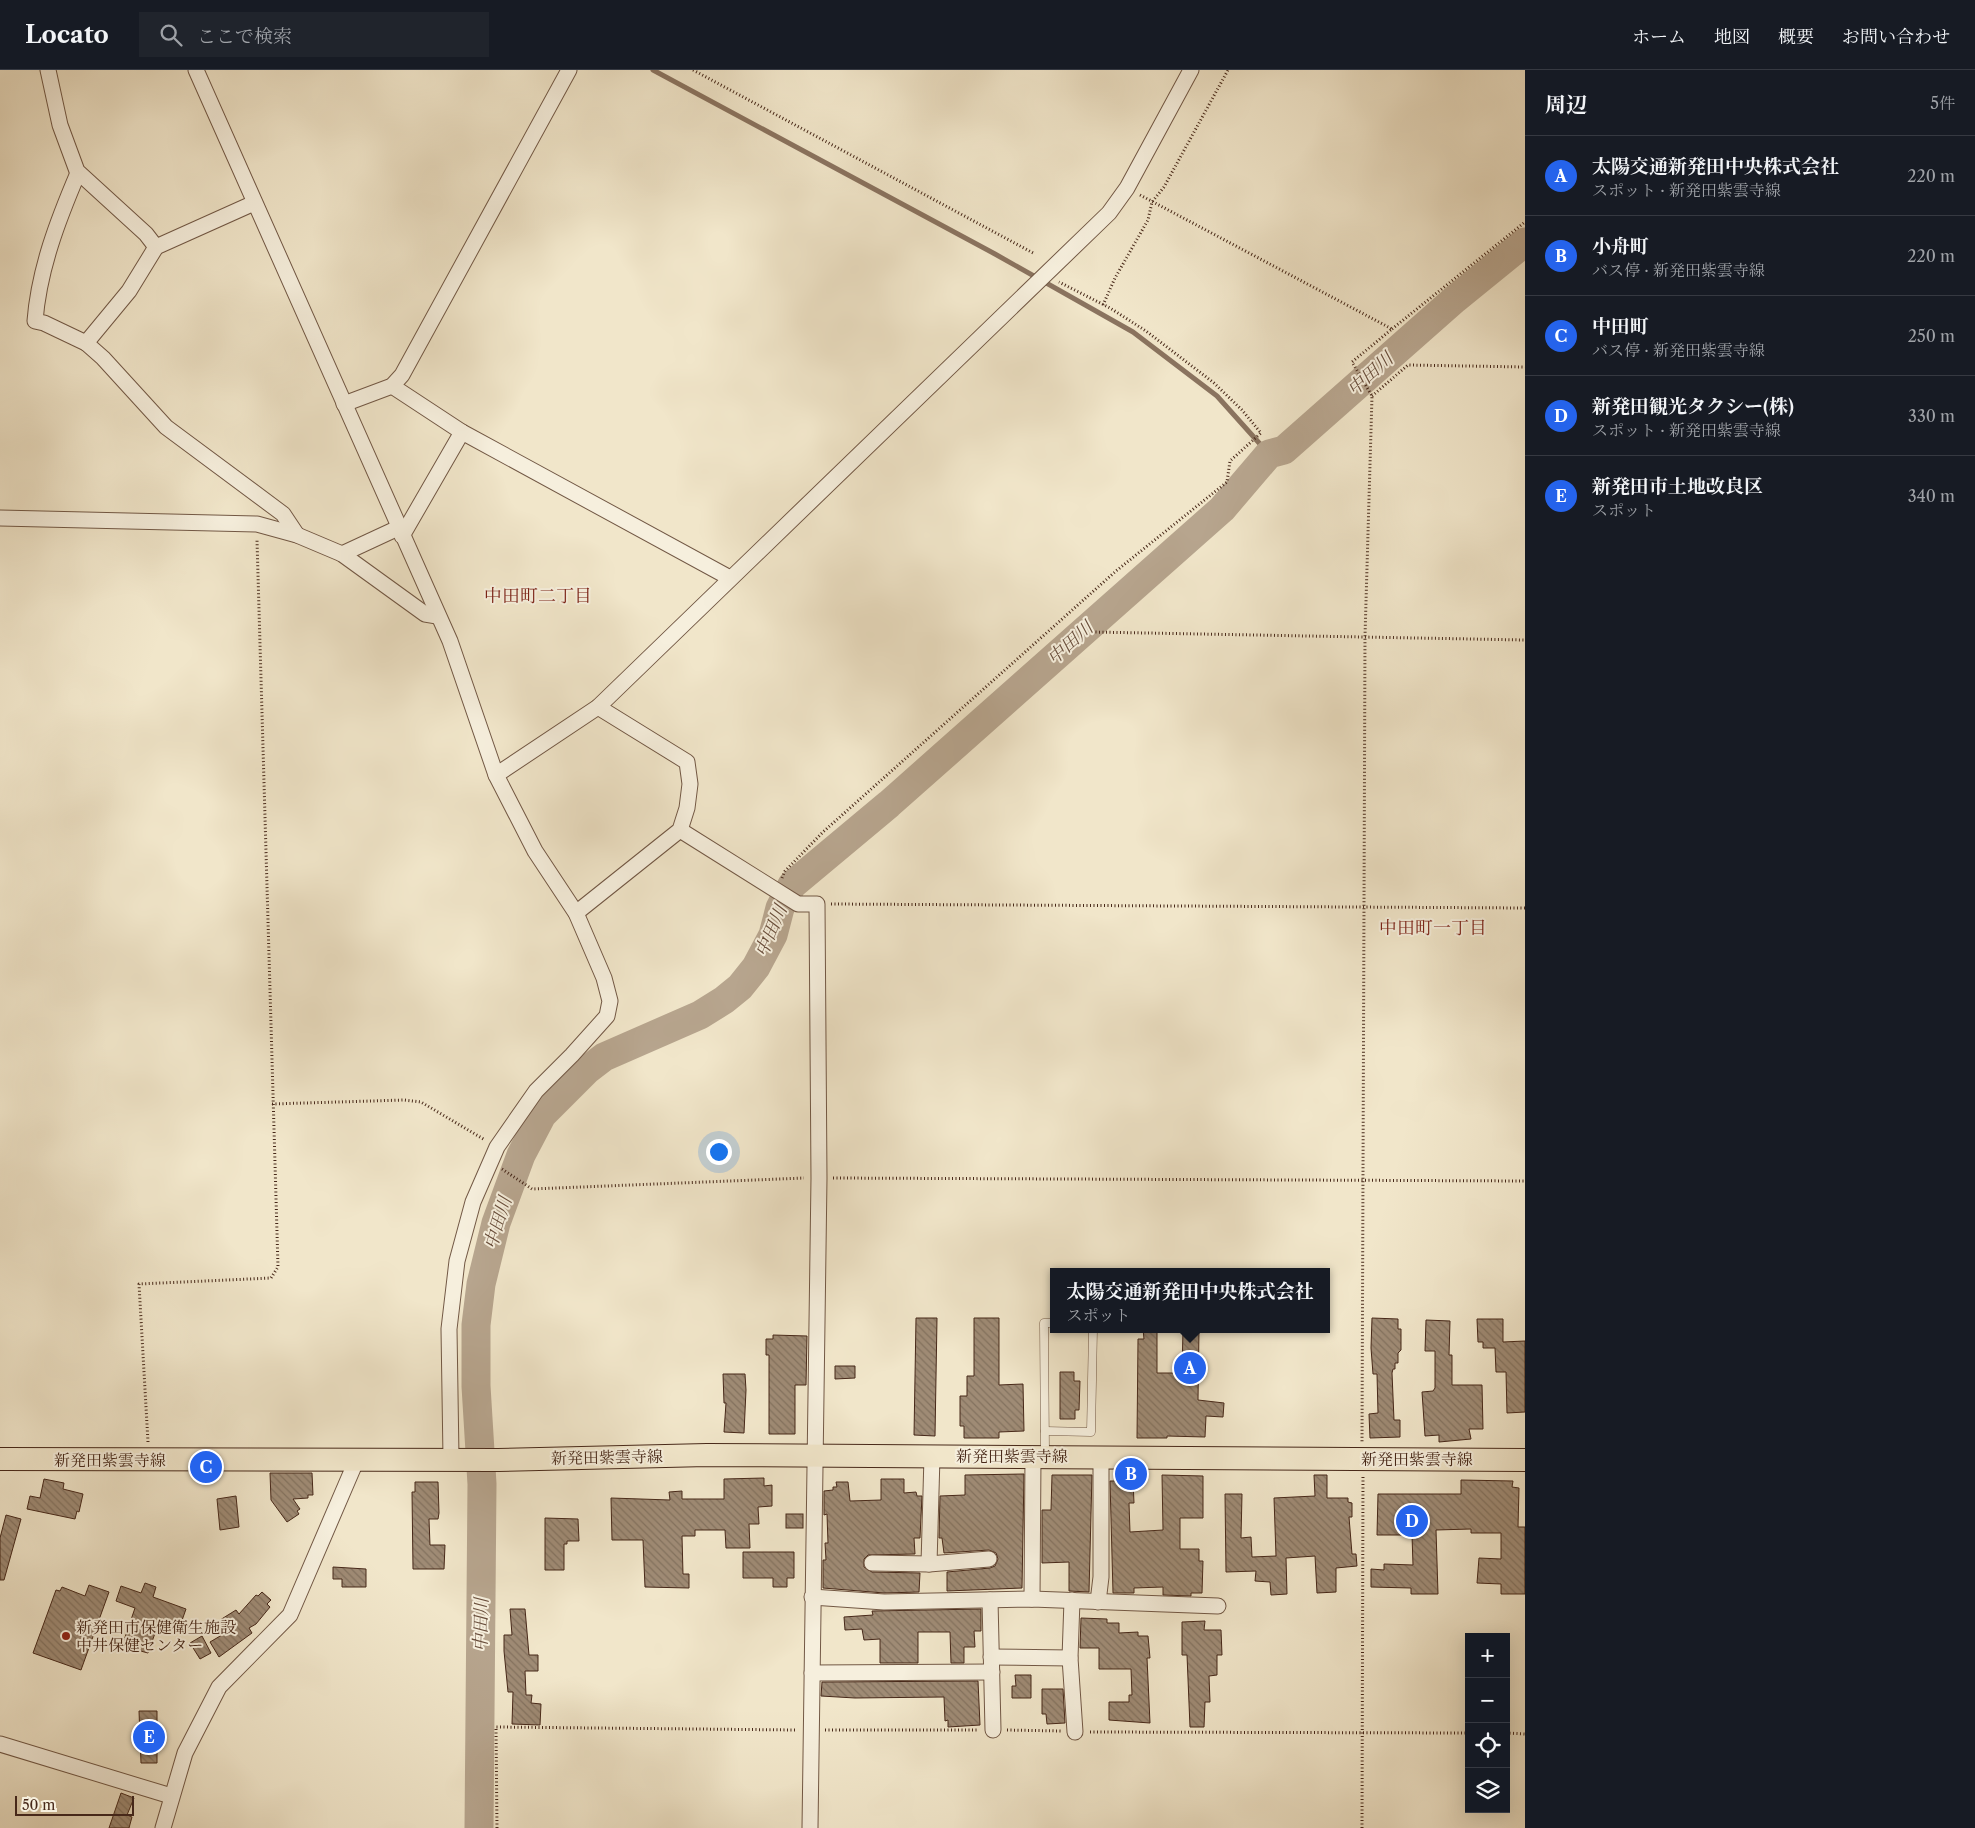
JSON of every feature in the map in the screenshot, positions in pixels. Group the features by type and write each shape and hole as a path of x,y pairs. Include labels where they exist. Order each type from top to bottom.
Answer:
{"main road":[{"name":"新発田紫雲寺線","path":"0,1459 498,1460 707,1455 1525,1460"}],"street":[{"path":"48,70 60,125 78,172 146,234 156,247"},
{"path":"196,70 437,616 450,641 496,775 535,851 576,914 604,978 610,1001 606,1016 572,1055 536,1091 497,1147 473,1202 457,1261 449,1329 455,1459"},
{"path":"344,404 392,386 402,375 569,70"},
{"path":"496,775 598,707 1017,304 1048,270 1109,212 1127,188 1191,70"},
{"path":"78,172 64,207 37,291 35,321 44,323 86,343 103,358 166,427 283,514 297,535"},
{"path":"86,343 129,291 156,247 254,203"},
{"path":"392,386 462,432 730,578"},
{"path":"342,554 400,532 462,432"},
{"path":"0,518 257,524 297,535 342,554 425,614 437,616"},
{"path":"576,914 680,830 688,808 690,784 687,762 598,707"},
{"path":"680,830 798,904 817,904 819,1178 810,1828"},
{"path":"929,1564 932,1456"},
{"path":"1032,1599 1039,1456"},
{"path":"1098,1602 1101,1577 1101,1456"},
{"path":"163,1828 185,1753 219,1687 290,1615 357,1460"},
{"path":"872,1563 929,1564 989,1559"},
{"path":"812,1597 884,1602 1032,1599 1218,1606"},
{"path":"990,1600 993,1730"},
{"path":"1072,1600 1070,1658 1075,1732"},
{"path":"812,1673 1070,1658"},
{"path":"0,1744 171,1796"}],"lane":[{"path":"1039,1456 1045,1431 1044,1323 1050,1323"},
{"path":"1045,1431 1091,1432 1093,1333"}],"path":[{"path":"694,70 1035,254"},
{"path":"1103,305 1115,278 1148,220 1152,202 1164,187 1228,70"},
{"path":"1127,188 1392,329"},
{"path":"1362,1828 1364,1488 1362,1458 1362,1180 1365,636 1372,395 1352,362 1525,222"},
{"path":"778,892 785,871 830,825 1116,571 1226,482 1230,461 1261,433 1242,410 1214,383 1146,331 1103,305 1055,280 1048,270"},
{"path":"1372,395 1408,365 1525,366"},
{"path":"149,1460 138,1284 271,1278 278,1267 257,524"},
{"path":"1092,632 1525,640"},
{"path":"817,904 1525,908"},
{"path":"272,1104 404,1100 422,1102 497,1147"},
{"path":"500,1168 532,1189 819,1178 1525,1181"},
{"path":"497,1828 496,1727 810,1730"},
{"path":"1363,1732 1465,1733"},
{"path":"1510,1733 1525,1734"}],"building":[{"path":"916,1318 937,1318 935,1436 914,1435"},
{"path":"974,1318 999,1318 999,1385 1023,1384 1024,1431 999,1432 999,1438 964,1438 964,1426 960,1426 960,1396 967,1396 967,1376 974,1376"},
{"path":"1372,1318 1398,1319 1398,1329 1401,1329 1401,1350 1398,1353 1398,1363 1395,1363 1395,1369 1393,1369 1392,1373 1394,1420 1400,1420 1400,1437 1370,1438 1369,1414 1378,1413 1377,1374 1373,1374 1371,1348"},
{"path":"1477,1319 1503,1319 1503,1342 1525,1341 1525,1412 1507,1413 1506,1372 1496,1372 1495,1348 1483,1348 1483,1342 1478,1342"},
{"path":"1426,1320 1450,1321 1449,1355 1452,1355 1452,1385 1482,1385 1483,1429 1469,1429 1471,1439 1439,1442 1439,1435 1425,1436 1422,1392 1433,1391 1435,1388 1435,1351 1425,1351"},
{"path":"1143,1333 1157,1333 1157,1373 1182,1373 1183,1333 1199,1333 1198,1400 1224,1403 1223,1417 1206,1416 1205,1437 1167,1436 1167,1438 1137,1438 1138,1339 1144,1339"},
{"path":"773,1335 807,1336 806,1385 795,1385 795,1434 769,1434 769,1355 766,1355 766,1339 773,1339"},
{"path":"835,1366 855,1366 855,1378 835,1379"},
{"path":"1060,1372 1074,1372 1074,1381 1080,1381 1079,1410 1075,1410 1075,1419 1060,1419"},
{"path":"723,1374 745,1374 744,1433 724,1432 726,1403 724,1403"},
{"path":"270,1473 312,1473 313,1495 308,1495 308,1498 293,1499 300,1509 297,1511 299,1514 287,1522 271,1500"},
{"path":"1024,1474 1022,1588 947,1591 947,1572 990,1568 995,1566 998,1559 996,1553 989,1550 944,1553 942,1538 939,1538 940,1496 965,1495 965,1475"},
{"path":"1052,1475 1092,1475 1089,1592 1069,1591 1069,1562 1042,1563 1042,1510 1051,1510"},
{"path":"1162,1475 1203,1476 1203,1518 1180,1518 1180,1549 1199,1549 1199,1561 1203,1561 1202,1593 1191,1593 1191,1596 1163,1595 1163,1587 1134,1588 1134,1593 1113,1593 1110,1481 1133,1481 1134,1503 1129,1503 1130,1532 1163,1530"},
{"path":"1314,1475 1327,1475 1327,1498 1348,1498 1348,1502 1352,1503 1352,1517 1349,1517 1352,1554 1356,1554 1357,1566 1336,1568 1336,1592 1317,1593 1315,1556 1286,1558 1287,1594 1271,1595 1270,1582 1255,1581 1256,1571 1226,1572 1225,1494 1242,1494 1241,1538 1251,1537 1252,1557 1276,1556 1274,1498 1315,1496"},
{"path":"764,1478 764,1486 772,1485 772,1506 758,1507 759,1524 749,1524 750,1548 726,1548 725,1530 695,1530 695,1536 682,1536 683,1574 689,1574 689,1588 645,1587 643,1540 612,1540 611,1498 670,1500 669,1492 682,1491 682,1499 724,1499 724,1479"},
{"path":"44,1479 64,1483 63,1489 83,1494 79,1512 77,1511 75,1519 27,1509 30,1496 40,1498"},
{"path":"881,1479 904,1479 904,1493 916,1492 917,1496 922,1496 920,1538 914,1538 915,1554 868,1555 864,1559 864,1567 872,1572 920,1573 919,1592 884,1593 823,1588 823,1560 826,1560 825,1543 828,1543 827,1514 824,1515 824,1491 833,1490 833,1487 837,1487 836,1482 848,1482 850,1501 881,1500"},
{"path":"1461,1480 1513,1481 1512,1487 1519,1488 1518,1527 1525,1527 1525,1594 1501,1594 1501,1584 1477,1583 1479,1558 1501,1559 1501,1533 1471,1533 1471,1529 1436,1530 1438,1594 1411,1594 1411,1588 1371,1587 1371,1569 1384,1570 1384,1564 1413,1565 1412,1535 1377,1535 1378,1494 1461,1494"},
{"path":"415,1482 438,1482 439,1513 438,1519 429,1519 430,1545 445,1545 444,1569 413,1569 412,1492 415,1492"},
{"path":"236,1496 239,1527 220,1530 217,1499"},
{"path":"786,1514 803,1514 803,1528 786,1528"},
{"path":"6,1515 21,1519 4,1580 0,1580 0,1538"},
{"path":"545,1518 578,1519 579,1541 567,1541 567,1544 564,1544 564,1570 545,1570"},
{"path":"743,1552 794,1552 794,1578 787,1578 787,1587 773,1587 773,1578 743,1578"},
{"path":"333,1567 366,1569 366,1587 342,1587 342,1579 333,1579"},
{"path":"145,1583 156,1587 153,1597 186,1609 180,1626 160,1619 148,1653 122,1646 135,1608 116,1601 121,1586 141,1593"},
{"name":"新発田市保健衛生施設 中井保健センター","path":"89,1585 109,1592 81,1670 33,1653 56,1590 60,1591 62,1587 85,1596"},
{"path":"262,1592 271,1600 267,1604 270,1607 256,1624 249,1628 252,1633 219,1657 210,1642 227,1632 220,1620 236,1610 239,1614 256,1595 258,1596"},
{"path":"510,1609 525,1609 529,1655 538,1655 538,1671 525,1671 526,1695 532,1695 531,1703 541,1704 540,1725 512,1724 513,1692 508,1692 504,1651 504,1635 512,1635"},
{"path":"981,1609 981,1631 974,1631 975,1647 964,1647 964,1663 951,1663 950,1632 918,1632 918,1663 880,1663 880,1639 864,1640 862,1629 845,1630 844,1617 873,1615 872,1611"},
{"path":"1081,1618 1107,1619 1107,1623 1119,1623 1119,1633 1138,1632 1138,1636 1148,1636 1150,1658 1147,1658 1150,1723 1109,1720 1109,1702 1129,1702 1129,1695 1132,1695 1131,1669 1099,1669 1099,1648 1080,1648"},
{"path":"1205,1621 1204,1630 1221,1630 1222,1655 1217,1655 1217,1675 1209,1676 1210,1702 1205,1702 1204,1727 1190,1727 1187,1655 1182,1655 1182,1622"},
{"path":"202,1636 211,1653 200,1659 190,1643"},
{"path":"1015,1675 1031,1675 1031,1698 1012,1698 1012,1686 1016,1686"},
{"path":"978,1681 980,1725 948,1727 948,1720 945,1721 944,1697 855,1698 821,1696 822,1682"},
{"path":"1042,1689 1063,1689 1065,1723 1047,1724 1046,1714 1042,1714"},
{"path":"139,1711 157,1711 157,1763 141,1763"},
{"path":"121,1793 134,1798 127,1815 132,1817 129,1828 109,1828"}],"waterway":[{"path":"653,70 995,254 1133,332 1217,396 1269,454"},
{"name":"中田川","path":"479,1828 482,1484 476,1386 476,1325 481,1284 496,1223 521,1155 542,1115 587,1070 604,1057 700,1015 740,987 756,967 773,935 780,908 792,885 889,804 1222,509 1269,454 1284,450 1455,299 1525,242"}],"place":[{"name":"太陽交通新発田中央株式会社","path":"1190,1368"},
{"name":"中田町","path":"206,1467"},
{"name":"小舟町","path":"1131,1474"},
{"name":"新発田観光タクシー(株)","path":"1412,1521"},
{"name":"新発田市保健衛生施設 中井保健センター","path":"66,1636"},
{"name":"新発田市土地改良区","path":"149,1737"}],"district":[{"name":"中田町二丁目","path":"538,596"},
{"name":"中田町一丁目","path":"1433,928"}]}
